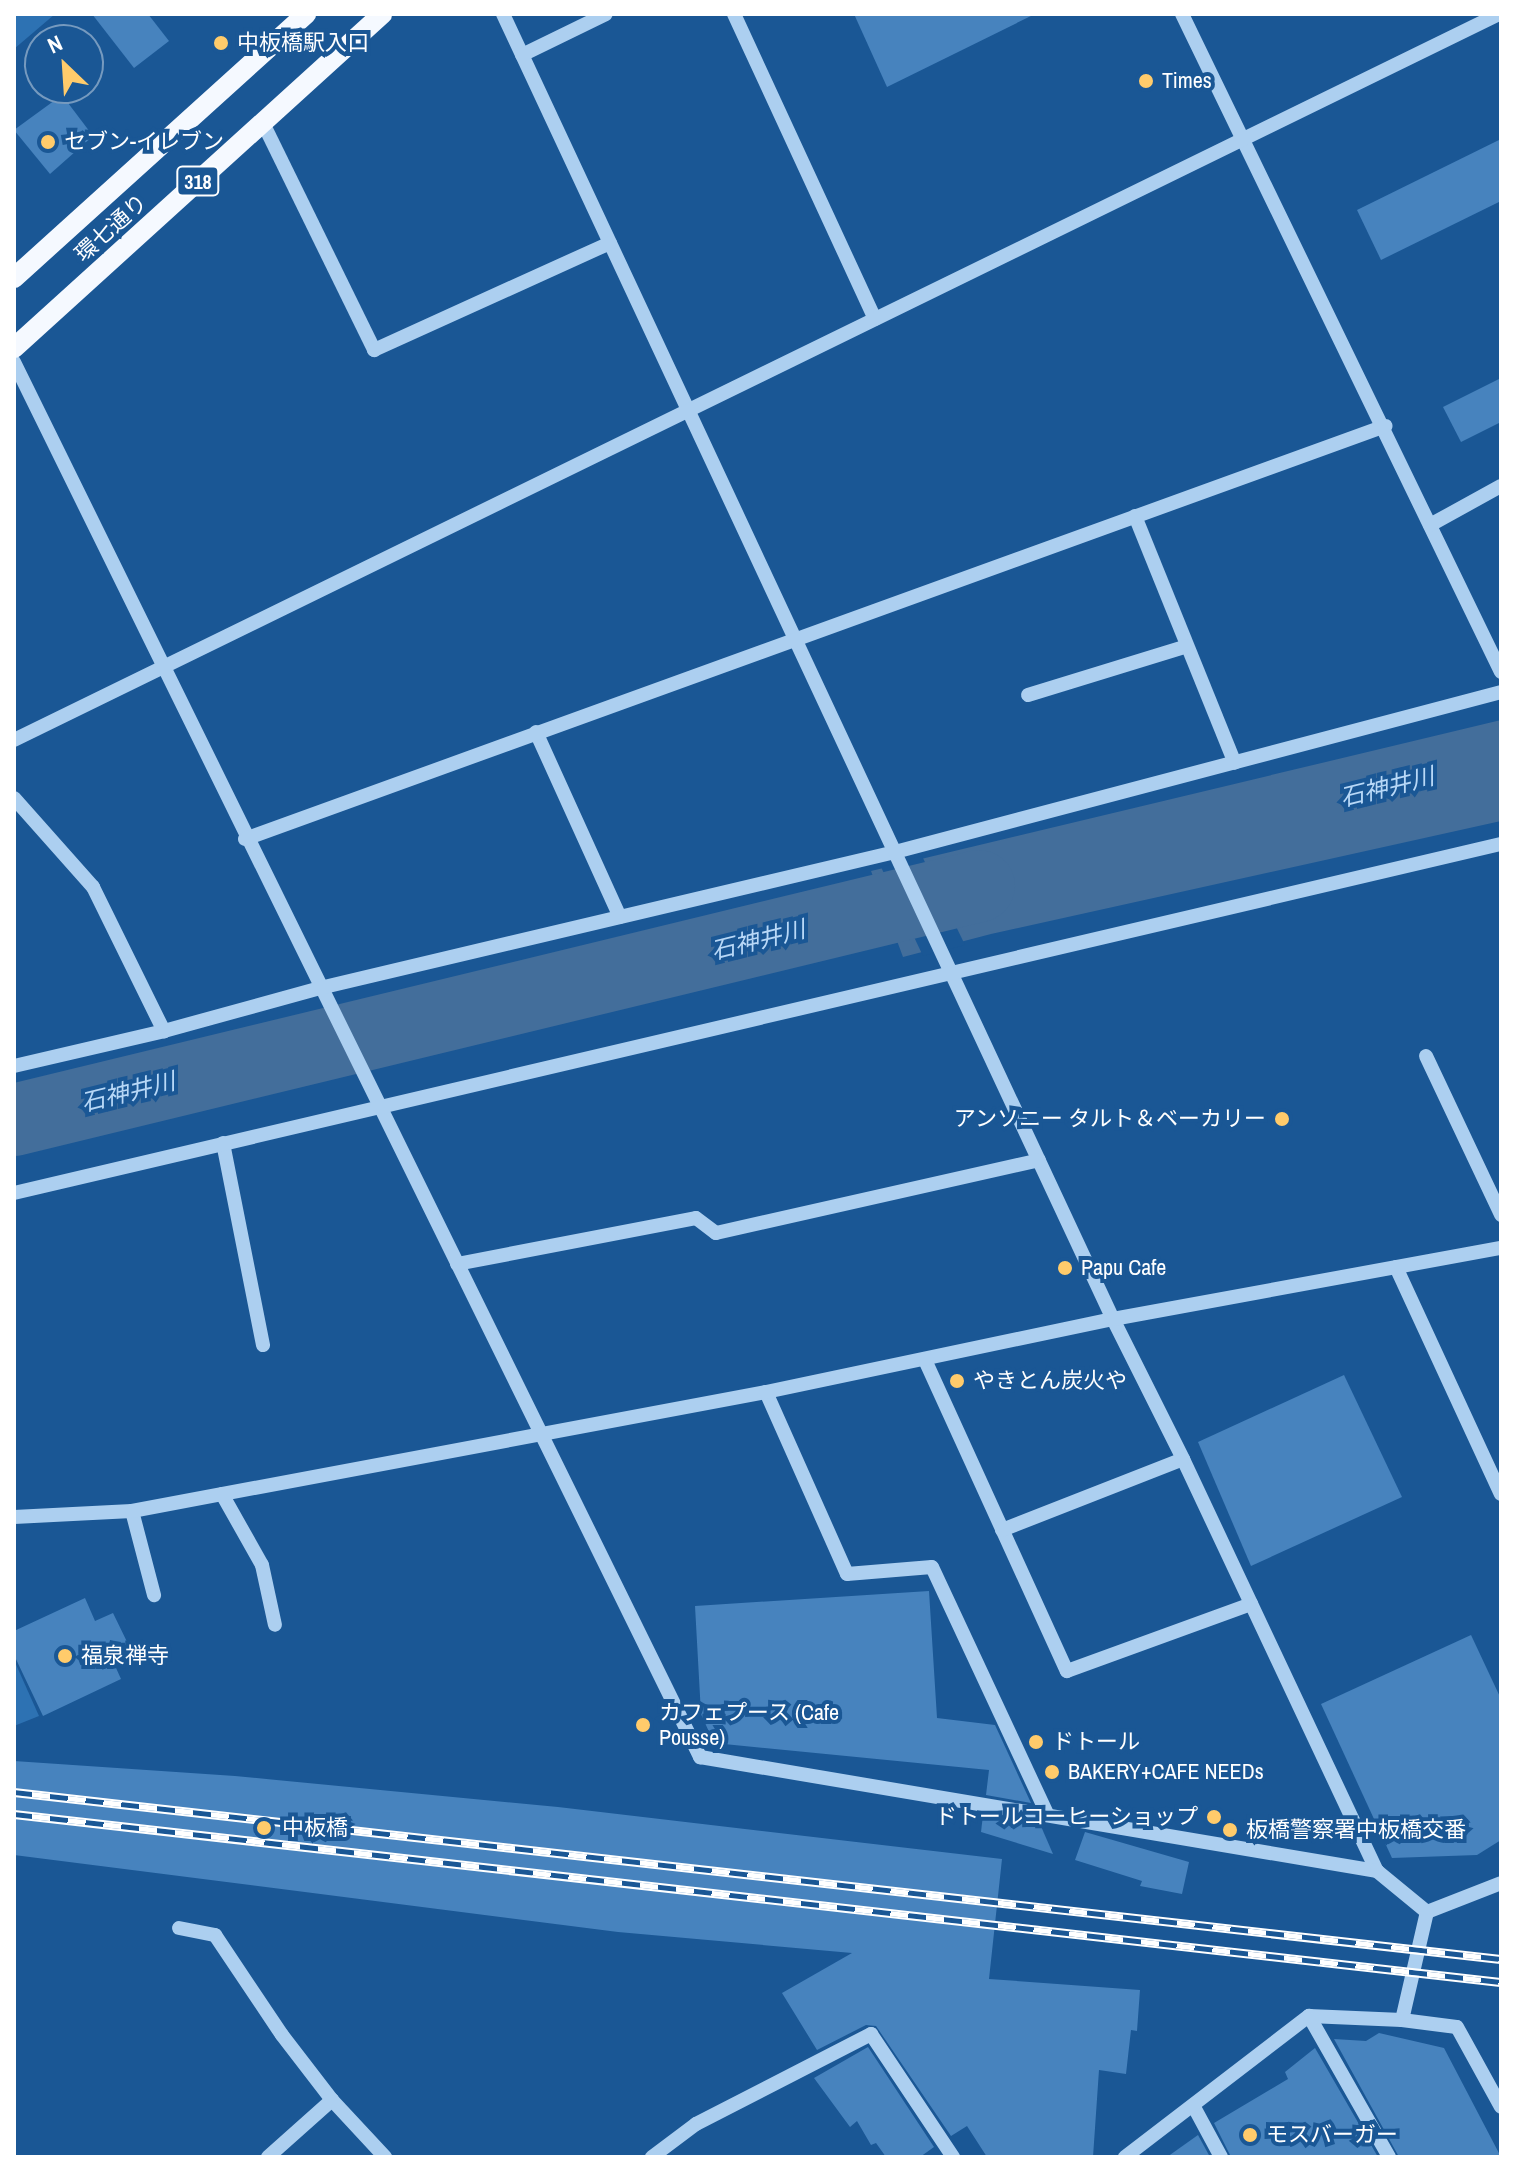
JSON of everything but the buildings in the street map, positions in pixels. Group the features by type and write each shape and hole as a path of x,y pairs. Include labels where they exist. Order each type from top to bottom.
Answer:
{"main road":[{"name":"環七通り","path":"14,278 306,14"},
{"name":"環七通り","path":"14,348 382,14"}],"street":[{"path":"503,14 1113,1319 1183,1459 1377,1871 1427,1912"},
{"path":"522,55 606,14"},
{"path":"734,14 875,319"},
{"path":"1182,14 1385,426 1501,672"},
{"path":"14,740 163,670 688,409 1499,14"},
{"path":"263,123 374,350 610,243"},
{"path":"14,362 245,839 700,1757 1377,1871"},
{"path":"245,839 795,637 1385,426"},
{"path":"1430,525 1501,486"},
{"path":"1135,516 1235,763"},
{"path":"1028,695 1187,646"},
{"path":"14,1066 323,994 620,917 897,856 1501,692"},
{"path":"536,732 620,917"},
{"path":"14,798 93,887 164,1031"},
{"path":"14,1193 223,1143 376,1101 950,967 1501,844"},
{"path":"1426,1056 1501,1215"},
{"path":"223,1143 263,1345"},
{"path":"457,1264 696,1218 716,1233 1039,1160"},
{"path":"14,1517 132,1511 538,1432 766,1392 1113,1319 1501,1248"},
{"path":"1396,1267 1501,1494"},
{"path":"925,1360 1067,1671 1251,1604"},
{"path":"766,1392 847,1574 932,1567 1047,1814"},
{"path":"1002,1530 1183,1459"},
{"path":"222,1494 262,1565 275,1625"},
{"path":"132,1511 154,1595"},
{"path":"1427,1912 1501,1883"},
{"path":"1402,2020 1427,1912"},
{"path":"179,1928 215,1935 282,2035 332,2100 385,2157"},
{"path":"1309,2016 1389,2157"},
{"path":"1125,2157 1309,2016 1402,2020 1457,2027 1501,2107"},
{"path":"652,2157 696,2124 871,2034 953,2157"},
{"path":"268,2157 332,2100"},
{"path":"1194,2107 1221,2157"}],"shaded area":[{"path":"14,14 55,14 43,24 24,24 24,40 14,49"},
{"path":"14,1660 39,1716 14,1726"}],"water":[{"path":"1501,720 1501,821 991,934 903,957 871,871"}],"pier":[{"path":"922,856 965,945 923,956 881,867"}],"waterway":[{"name":"石神井川","path":"14,1120 979,886"}],"railway":[{"path":"14,1792 1501,1959"},
{"path":"14,1814 1501,1982"}],"place":[{"name":"中板橋駅入口","path":"221,43"},
{"name":"Times","path":"1146,81"},
{"name":"セブン-イレブン","path":"48,142"},
{"name":"アンソニー タルト＆ベーカリー","path":"1282,1119"},
{"name":"Papu Cafe","path":"1065,1268"},
{"name":"やきとん炭火や","path":"957,1381"},
{"name":"福泉禅寺","path":"65,1656"},
{"name":"カフェプース (Cafe Pousse)","path":"643,1725"},
{"name":"ドトール","path":"1036,1742"},
{"name":"BAKERY+CAFE NEEDs","path":"1052,1772"},
{"name":"ドトールコーヒーショップ","path":"1214,1817"},
{"name":"中板橋","path":"264,1828"},
{"name":"板橋警察署中板橋交番","path":"1230,1830"},
{"name":"モスバーガー","path":"1250,2135"}]}
